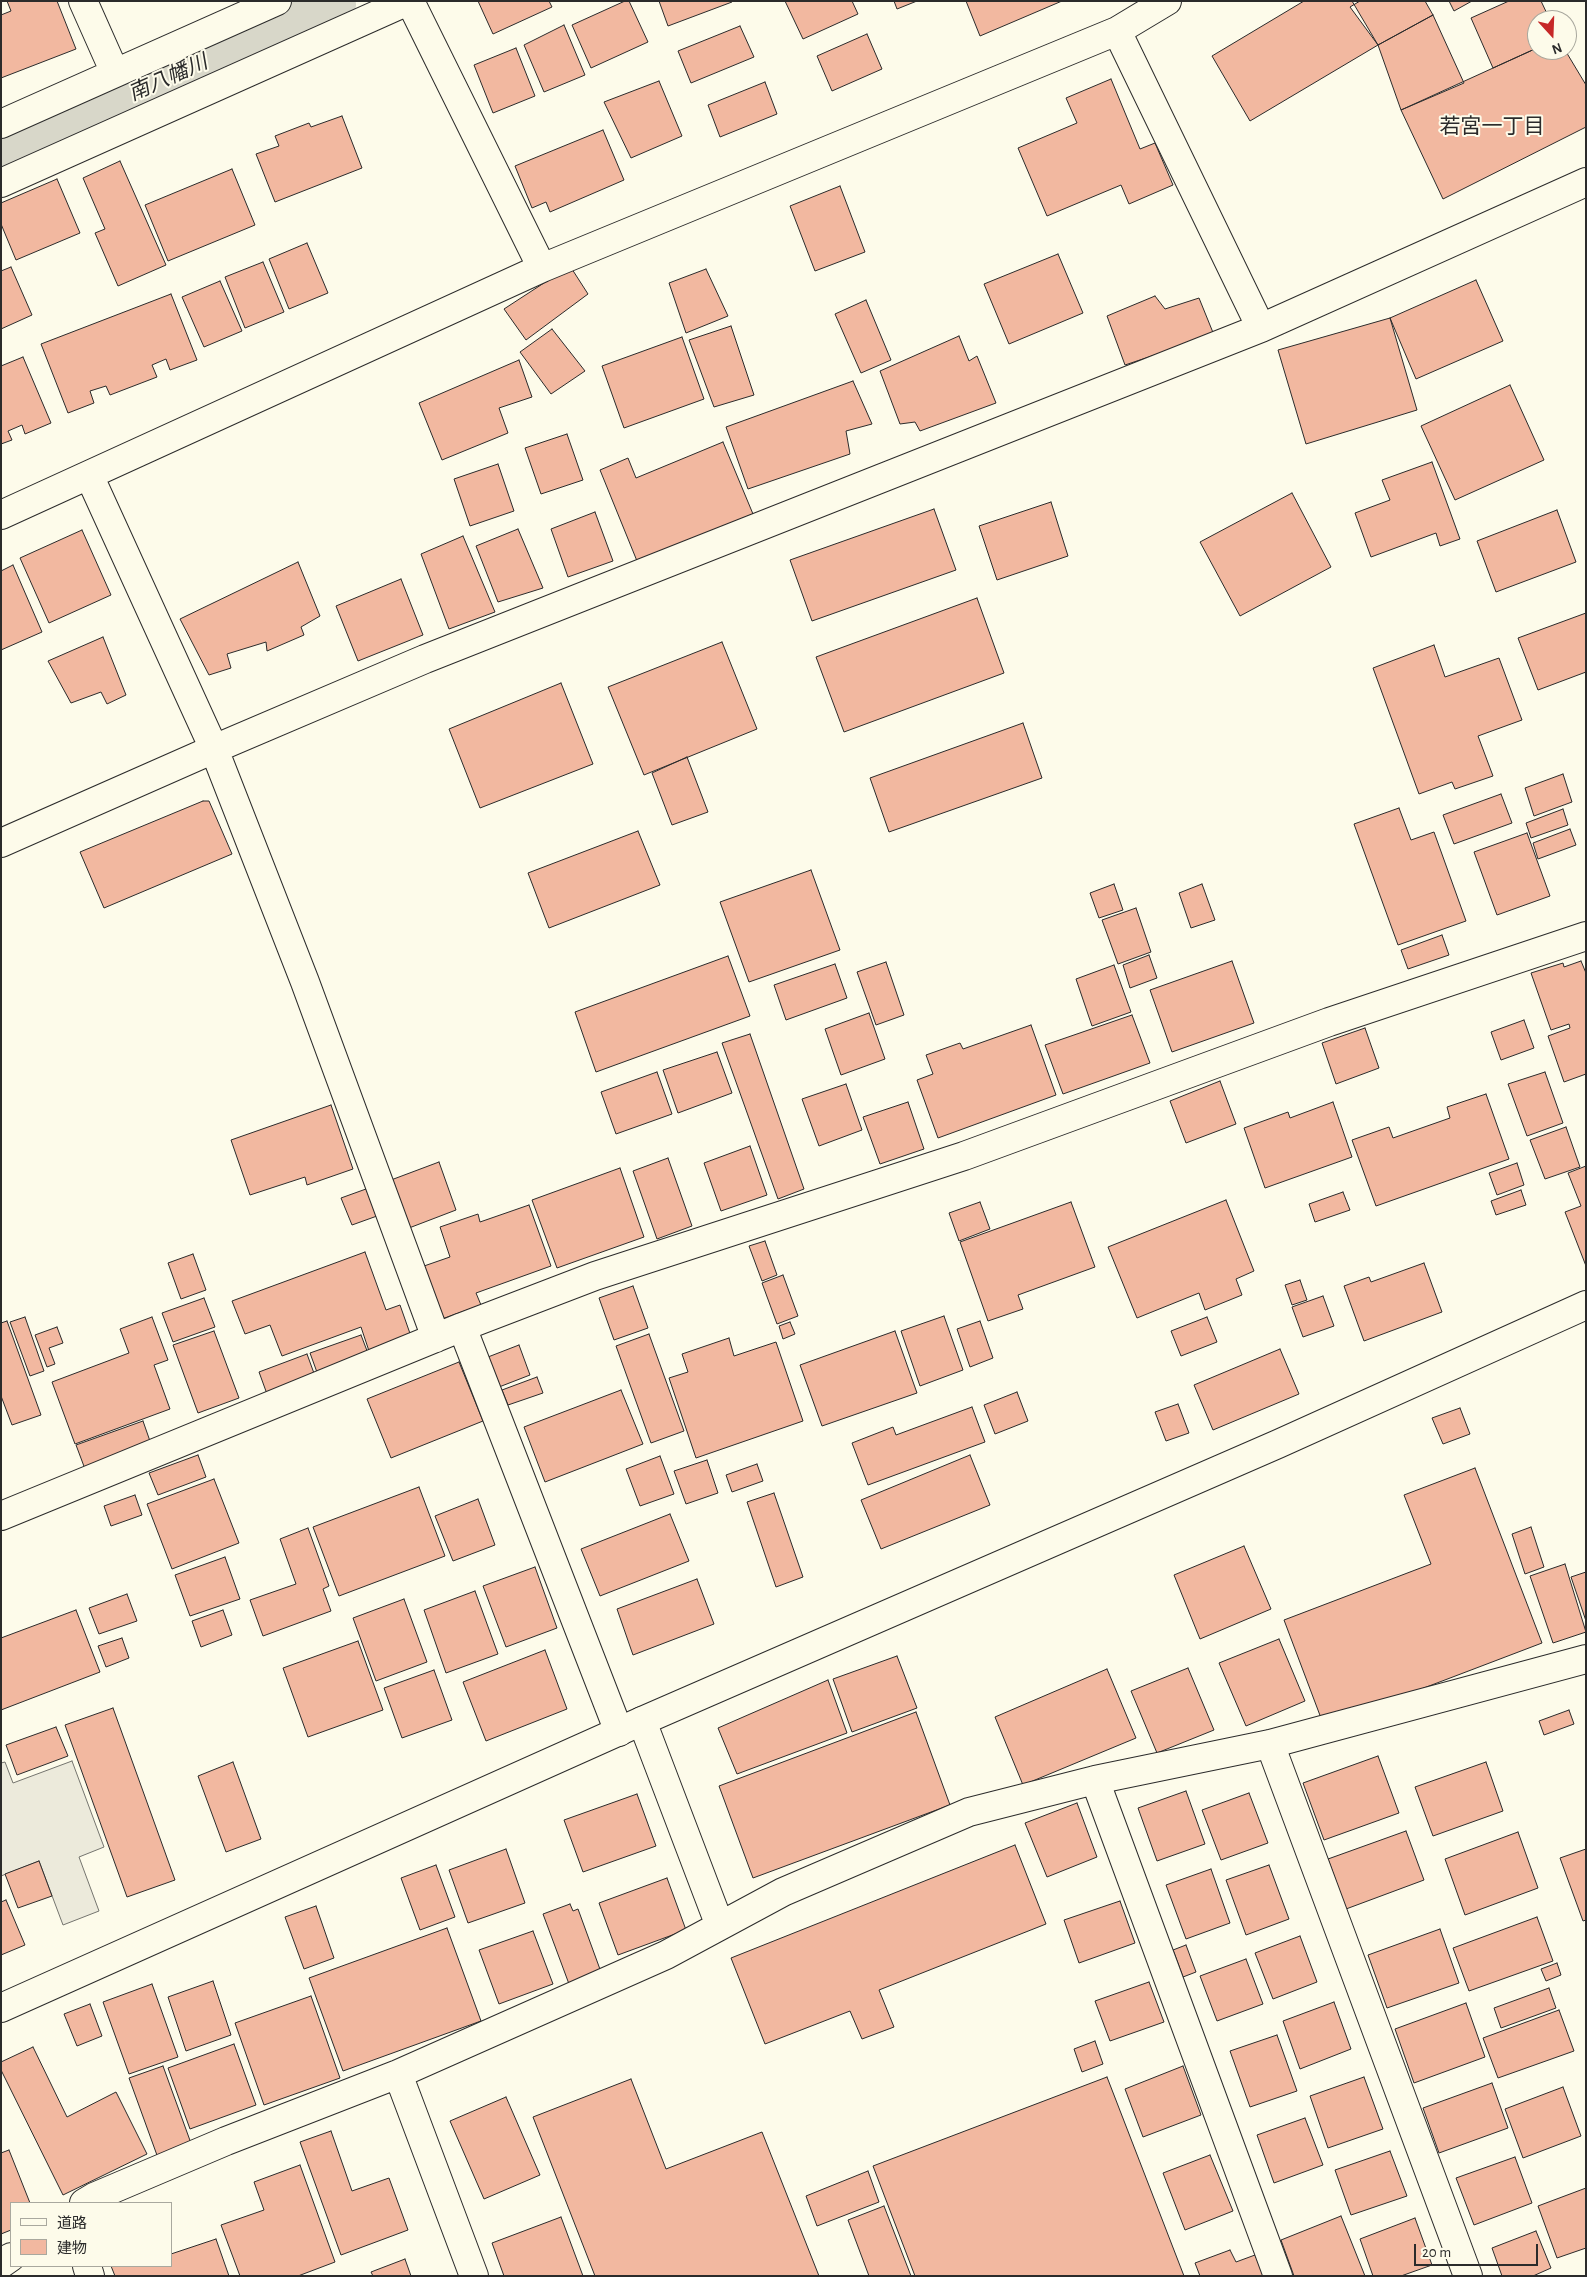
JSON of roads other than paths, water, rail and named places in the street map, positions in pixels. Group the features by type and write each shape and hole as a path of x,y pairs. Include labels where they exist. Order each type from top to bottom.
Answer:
{"street":[{"path":"83,1 115,73"},
{"path":"1,124 277,1"},
{"path":"1,183 409,1 542,268"},
{"path":"1,515 542,268 1117,30 1167,1"},
{"path":"1117,30 1261,328"},
{"path":"1,843 425,659 1261,328 1586,182"},
{"path":"89,475 214,749 309,992 436,1338"},
{"path":"1,1516 462,1327 595,1276 964,1156 1329,1022 1586,936"},
{"path":"1,2008 630,1726 1278,1444 1586,1305"},
{"path":"462,1327 630,1726 720,1926"},
{"path":"85,2202 94,2196 226,2141 398,2074 666,1955 783,1892 969,1812 1095,1780 1270,1744 1586,1658"},
{"path":"1270,1744 1468,2276"},
{"path":"1095,1780 1278,2276"},
{"path":"398,2074 474,2276"}],"waterway":[{"name":"南八幡川","path":"1,151 335,5"}],"district":[{"name":"若宮一丁目","path":"1492,127"}]}
